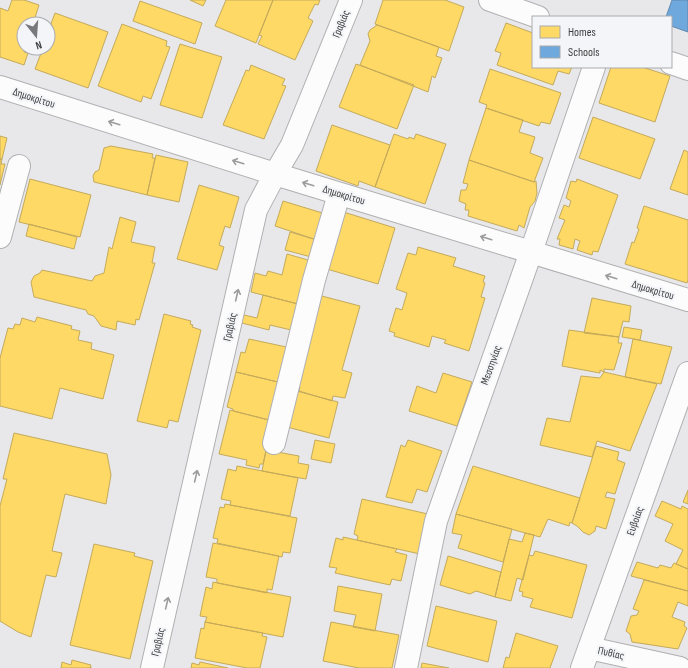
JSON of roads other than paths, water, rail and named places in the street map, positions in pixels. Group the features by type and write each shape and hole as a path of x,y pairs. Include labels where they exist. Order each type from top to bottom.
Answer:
{"street":[{"name":"Γραβιάς","path":"152,668 256,210 292,145 351,0"},
{"path":"490,0 535,16"},
{"path":"672,63 688,69"},
{"name":"Μεσσηνίας","path":"406,668 436,521 531,252 594,68"},
{"name":"Δημοκρίτου","path":"0,87 339,194 688,300"},
{"path":"0,234 19,166"},
{"path":"274,443 314,280 339,194"},
{"name":"Ευβοίας","path":"582,668 688,374"},
{"name":"Πυθίας","path":"588,648 680,668"}]}
